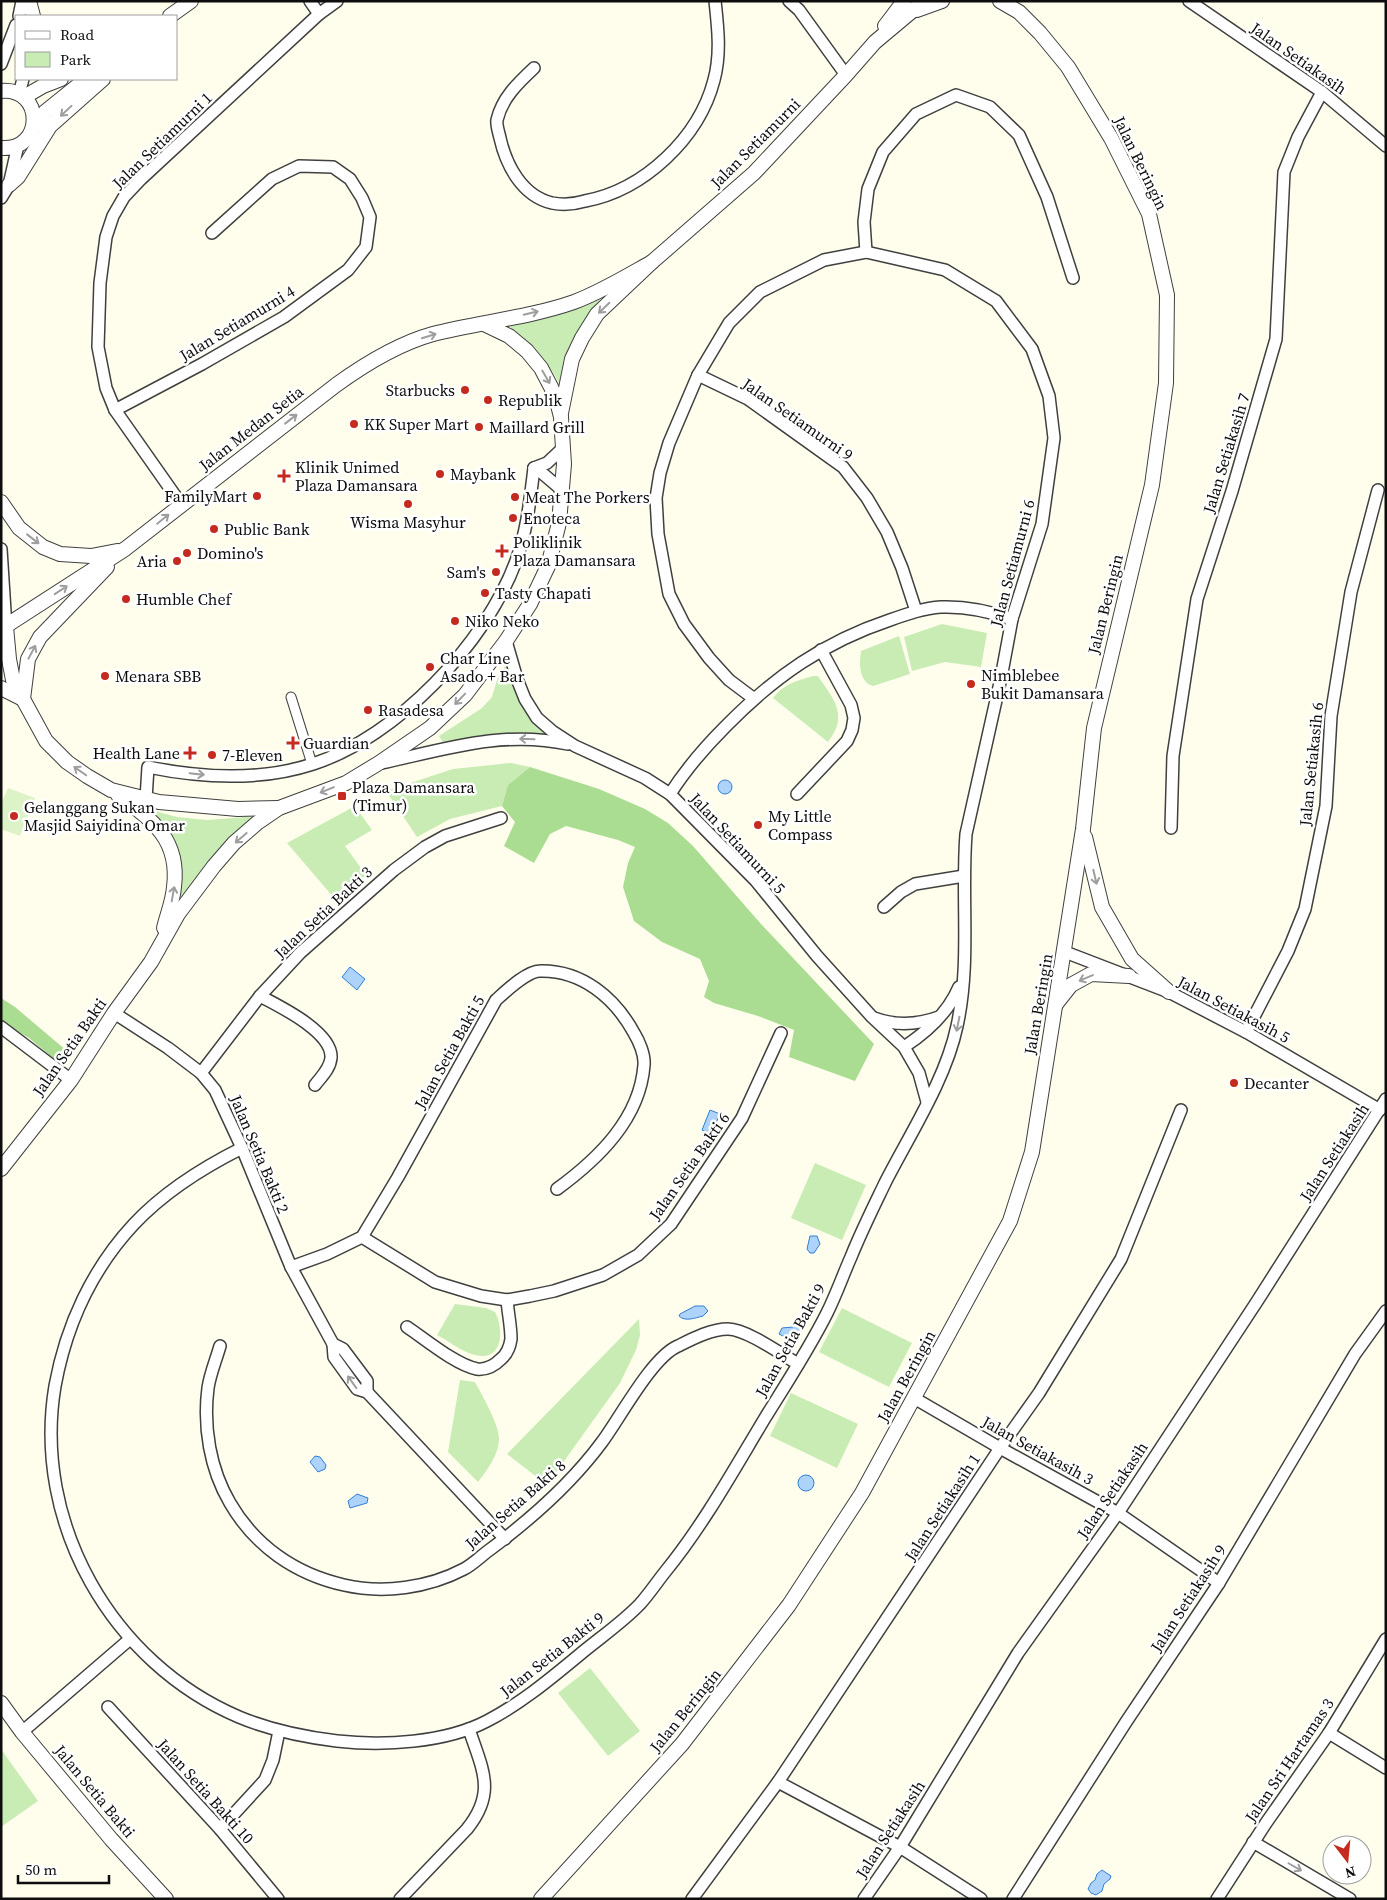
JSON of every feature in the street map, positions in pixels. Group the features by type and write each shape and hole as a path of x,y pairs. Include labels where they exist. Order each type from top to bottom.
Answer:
{"street":[{"path":"22,1 23,15"},
{"path":"23,15 29,1"},
{"path":"171,15 191,1"},
{"path":"310,1 319,14"},
{"name":"Jalan Setiamurni 1","path":"181,504 115,410 106,388 98,348 100,283 106,238 113,216 124,197 141,179 319,14 337,1"},
{"path":"534,68 510,91 497,121 503,152 514,176 532,194 552,203 576,203 600,198 626,188 653,169 677,147 698,119 714,82 718,60 715,1"},
{"path":"789,1 798,10 846,75"},
{"name":"Jalan Setiamurni","path":"560,417 572,359 582,338 598,314 652,262 754,173 875,42 889,19 903,6 920,7 924,1"},
{"path":"903,6 942,1"},
{"name":"Jalan Setiakasih","path":"1189,1 1322,92 1386,146"},
{"name":"Jalan Beringin","path":"541,1899 682,1744 790,1605 862,1493 1010,1221 1032,1152 1084,829 1094,728 1152,485 1166,383 1167,295 1149,214 1111,138 1068,67 1040,33 1005,4"},
{"path":"1,64 15,28"},
{"path":"21,96 23,80"},
{"path":"21,96 58,80"},
{"path":"9,185 18,146 28,137 45,112 85,80"},
{"path":"1,198 9,185 18,177 50,126 102,80"},
{"path":"1,91 12,91 21,96 33,110 34,126"},
{"name":"Jalan Setiakasih 7","path":"1171,828 1173,756 1197,600 1232,491 1276,339 1284,172 1298,137 1322,92"},
{"path":"866,252 864,222 868,190 883,152 916,114 956,95 990,107 1019,134 1048,198 1073,278"},
{"path":"1,148 18,146"},
{"name":"Jalan Setiamurni 4","path":"115,410 202,364 284,317 348,270 366,247 370,217 362,198 350,179 333,166 299,166 272,178 212,233"},
{"name":"Jalan Setiamurni 6","path":"753,698 729,680 709,658 684,624 669,594 658,534 656,498 660,473 668,443 698,374 730,323 760,292 824,260 866,252 945,270 996,301 1032,349 1049,396 1054,438 1042,524 1012,619 1001,678 966,834 964,876 966,937 959,1020 945,1066 927,1102"},
{"name":"Jalan Setiamurni","path":"484,324 575,301 598,292 652,262"},
{"name":"Jalan Setiamurni","path":"280,808 346,783 379,763 436,723 465,695 506,640 530,604 548,566 559,524 562,490 563,448 557,401 541,368 527,351 509,336 484,324"},
{"name":"Jalan Medan Setia","path":"3,628 125,549 336,385 368,363 403,345 432,334 484,324"},
{"name":"Jalan Setiamurni 9","path":"698,374 748,400 843,467 866,498 887,532 902,568 916,611"},
{"path":"534,468 547,463 563,448"},
{"path":"534,468 562,490"},
{"path":"146,799 148,767 198,774 243,776 289,770 312,764 339,754 360,743 424,693 472,640 490,612 516,562 528,516 534,468"},
{"name":"Jalan Setiakasih 6","path":"1246,1032 1288,951 1305,909 1326,806 1331,716 1350,592 1378,490"},
{"path":"1,502 20,528 43,547 60,554 92,556 125,549"},
{"path":"1,688 23,699 28,659 40,637 125,549"},
{"path":"1,550 3,628"},
{"path":"670,794 678,781 711,742 753,698 786,672 821,650 867,627 916,611 940,607 965,607 989,611 1012,619"},
{"name":"Jalan Setia Bakti","path":"3,628 13,680 46,741 67,762 138,810 154,823 166,837 173,853 175,886 161,941"},
{"name":"Jalan Setiamurni 5","path":"506,640 516,679 525,699 537,718 552,731 575,746 645,778 670,794 756,881 817,956 872,1017 904,1047 919,1072 927,1102"},
{"path":"798,794 847,741 852,730 854,718 851,704 821,650"},
{"path":"291,697 312,764"},
{"name":"Jalan Setiamurni 5","path":"379,763 488,740 536,739 575,746"},
{"name":"Jalan Setia Bakti","path":"111,790 146,799 198,807 238,809 280,808"},
{"name":"Jalan Setia Bakti","path":"1,1169 71,1080 114,1013 151,962 161,941 178,914 214,866 234,843 257,823 280,808"},
{"name":"Jalan Setia Bakti 3","path":"200,1073 260,996 300,954 402,864 425,847 446,836 501,818"},
{"path":"1084,829 1102,907 1132,959 1169,992"},
{"path":"884,908 900,892 915,884 964,876"},
{"name":"Jalan Setiakasih 5","path":"1065,952 1169,992 1383,1105"},
{"name":"Jalan Setia Bakti 5","path":"362,1237 398,1177 496,1000 515,983 538,971 567,975 586,983 604,994 625,1015 638,1041 645,1062 636,1101 622,1124 605,1148 581,1171 557,1189"},
{"path":"1054,1007 1071,985 1091,974 1129,976"},
{"name":"Jalan Setiamurni 6","path":"904,1047 929,1029 940,1016 956,994 963,976"},
{"path":"260,996 294,1014 327,1044 331,1057 327,1070 315,1085"},
{"name":"Jalan Setia Bakti 2","path":"114,1013 161,1043 200,1073 215,1090 242,1148 291,1268 333,1344 334,1357 357,1389 367,1392 505,1539"},
{"path":"872,1017 906,1024 924,1022 940,1016"},
{"path":"1,1027 71,1080"},
{"name":"Jalan Setia Bakti 6","path":"362,1237 435,1282 481,1296 506,1300 554,1291 604,1275 638,1255 670,1224 742,1118 781,1033"},
{"name":"Jalan Setia Bakti 9","path":"242,1148 184,1180 158,1200 114,1248 80,1304 68,1334 59,1366 51,1431 53,1463 62,1511 77,1558 92,1587 130,1639 166,1673 206,1701 242,1718 279,1730 316,1739 352,1743 383,1743 430,1738 469,1729 485,1723 511,1708 531,1693 640,1604 694,1537 798,1364 828,1311 853,1251 927,1102"},
{"name":"Jalan Setiakasih","path":"864,1899 900,1846 1018,1653 1118,1513 1383,1105"},
{"name":"Jalan Setiakasih 1","path":"692,1899 778,1782 1000,1448 1039,1393 1121,1259 1181,1110"},
{"path":"291,1268 327,1254 362,1237"},
{"path":"407,1327 455,1359 477,1369 485,1368 504,1357 510,1346 510,1328 506,1300"},
{"name":"Jalan Setiakasih 9","path":"1013,1899 1131,1714 1219,1583 1355,1354 1386,1311"},
{"name":"Jalan Setia Bakti 8","path":"220,1346 208,1387 206,1430 218,1479 243,1523 265,1546 284,1561 304,1573 326,1581 356,1588 388,1590 426,1584 464,1569 505,1539 572,1478 602,1442 653,1368 675,1347 716,1331 729,1329 741,1332 798,1364"},
{"name":"Jalan Setiakasih 3","path":"914,1398 1118,1513 1219,1583"},
{"path":"22,1732 130,1639"},
{"name":"Jalan Sri Hartamas 3","path":"1217,1899 1253,1842 1329,1733 1386,1639"},
{"name":"Jalan Setia Bakti","path":"1,1703 22,1732 112,1839 166,1899"},
{"name":"Jalan Setia Bakti 10","path":"108,1707 220,1829 278,1899"},
{"path":"400,1899 467,1830 476,1818 482,1805 486,1789 484,1774 469,1729"},
{"path":"220,1829 265,1780 273,1760 279,1730"},
{"path":"1329,1733 1386,1768"},
{"path":"778,1782 900,1846 981,1899"},
{"path":"1253,1842 1350,1899"}],"green space":[{"path":"601,298 578,333 560,385 549,366 536,350 521,335 504,323 554,315 578,308"},
{"path":"942,624 987,633 981,667 945,662 912,671 904,637"},
{"path":"899,636 910,674 873,686 868,684 861,672 861,651"},
{"path":"509,659 513,680 560,740 445,746 439,736 482,708 492,697 497,680"},
{"path":"818,676 834,700 837,708 838,724 828,742 773,698 786,686"},
{"path":"511,763 530,767 508,785 502,806 450,819 417,837 386,791 453,769"},
{"path":"530,767 599,789 645,809 668,823 693,846 761,924 874,1044 855,1081 789,1057 794,1030 758,1016 714,1003 704,997 709,981 700,959 662,942 634,921 623,887 628,863 635,847 618,840 566,826 550,834 534,863 504,846 515,822 502,806 508,785"},
{"name":"Gelanggang Sukan Masjid Saiyidina Omar","path":"8,788 35,798 20,836 1,829 1,804"},
{"path":"355,806 372,830 345,846 366,875 335,899 287,843"},
{"path":"144,808 177,817 207,820 259,816 224,845 197,876 180,903 181,874 179,855 173,837 166,826"},
{"path":"1,998 15,1007 67,1051 59,1063 29,1038 1,1022"},
{"path":"815,1163 866,1185 842,1240 791,1218"},
{"path":"455,1304 486,1308 495,1312 500,1327 500,1335 499,1342 492,1354 485,1356 470,1354 437,1335"},
{"path":"842,1308 912,1343 889,1387 819,1352"},
{"path":"639,1319 640,1335 636,1350 620,1383 547,1485 507,1454"},
{"path":"460,1380 475,1382 499,1434 498,1446 494,1457 478,1482 448,1452"},
{"path":"791,1393 858,1424 837,1468 770,1436"},
{"path":"590,1668 640,1731 608,1756 558,1693"},
{"path":"1,1749 38,1801 1,1827"}],"water":[{"path":"722,780 728,780 732,787 728,794 722,794 718,790 718,784"},
{"path":"350,967 365,979 357,990 342,977"},
{"path":"710,1110 720,1114 711,1134 702,1130"},
{"path":"810,1236 817,1236 820,1244 814,1253 810,1253 807,1249"},
{"path":"695,1306 704,1306 708,1311 703,1316 693,1318 684,1319 679,1316 680,1314"},
{"path":"801,1321 801,1330 794,1336 786,1337 779,1334 782,1328 793,1327"},
{"path":"315,1456 320,1457 326,1465 325,1469 318,1472 310,1462"},
{"path":"806,1475 814,1483 806,1491 798,1483"},
{"path":"357,1494 368,1498 367,1503 350,1508 348,1501"},
{"path":"1102,1870 1111,1876 1104,1884 1102,1891 1096,1895 1088,1889 1097,1874"}],"place":[{"name":"Starbucks","path":"465,390"},
{"name":"Republik","path":"488,400"},
{"name":"KK Super Mart","path":"354,424"},
{"name":"Maillard Grill","path":"479,427"},
{"name":"Maybank","path":"440,474"},
{"name":"Klinik Unimed Plaza Damansara","path":"284,476"},
{"name":"FamilyMart","path":"257,496"},
{"name":"Meat The Porkers","path":"515,497"},
{"name":"Wisma Masyhur","path":"408,504"},
{"name":"Enoteca","path":"513,518"},
{"name":"Public Bank","path":"214,529"},
{"name":"Poliklinik Plaza Damansara","path":"502,551"},
{"name":"Domino's","path":"187,553"},
{"name":"Aria","path":"177,561"},
{"name":"Sam's","path":"496,572"},
{"name":"Tasty Chapati","path":"485,593"},
{"name":"Humble Chef","path":"126,599"},
{"name":"Niko Neko","path":"455,621"},
{"name":"Char Line Asado + Bar","path":"430,667"},
{"name":"Menara SBB","path":"105,676"},
{"name":"Nimblebee Bukit Damansara","path":"971,684"},
{"name":"Rasadesa","path":"368,710"},
{"name":"Guardian","path":"293,743"},
{"name":"Health Lane","path":"190,753"},
{"name":"7-Eleven","path":"212,755"},
{"name":"Plaza Damansara (Timur)","path":"342,796"},
{"name":"Gelanggang Sukan Masjid Saiyidina Omar","path":"14,816"},
{"name":"My Little Compass","path":"758,825"},
{"name":"Decanter","path":"1234,1083"}]}
